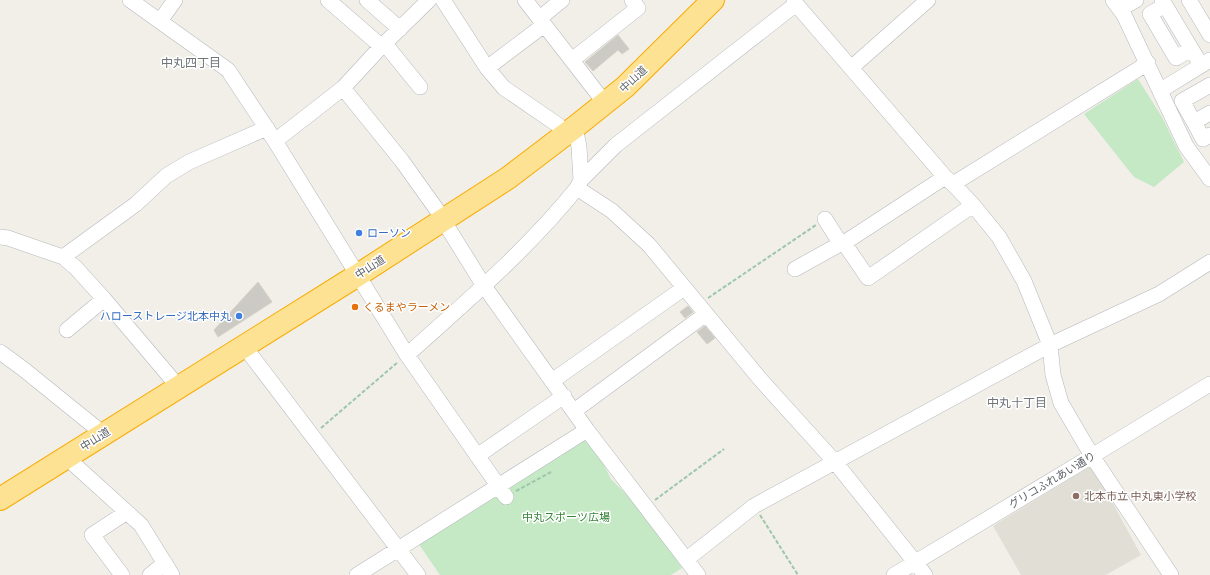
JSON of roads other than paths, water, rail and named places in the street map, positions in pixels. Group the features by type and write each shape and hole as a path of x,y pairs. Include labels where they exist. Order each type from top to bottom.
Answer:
{"highway":[{"name":"中山道","path":"0,499 244,346 354,270 440,215 508,178 646,51 697,0"},
{"name":"中山道","path":"566,126 625,87 713,0"},
{"name":"中山道","path":"0,486 171,378 354,270"}],"street":[{"path":"130,0 228,70 267,128 407,355 477,456 505,492"},
{"path":"160,21 175,0"},
{"path":"328,0 383,45 420,87"},
{"path":"368,0 400,29"},
{"path":"275,141 343,88 383,45 429,0"},
{"path":"443,0 487,68 504,88 566,126 579,147 579,184"},
{"path":"525,0 598,94"},
{"path":"487,68 542,22 562,0"},
{"path":"851,68 928,0"},
{"path":"1136,0 1117,5 1124,15 1148,63 1186,146 1210,179"},
{"path":"1189,0 1210,35"},
{"path":"572,60 639,2"},
{"path":"407,355 484,286 556,214 579,184 616,145 795,2 949,180 973,205 999,237 1024,280 1050,345 1053,375 1061,403 1092,456 1171,575"},
{"path":"1161,90 1207,65 1191,49 1164,3"},
{"path":"795,269 844,243 1148,63"},
{"path":"1210,85 1182,101 1203,139 1210,135"},
{"path":"343,88 402,161 440,215 484,286 587,430 698,575"},
{"path":"1194,122 1210,113"},
{"path":"63,257 136,204 166,176 189,162 267,128"},
{"path":"579,184 612,211 649,245 760,379 834,462 925,575"},
{"path":"825,219 837,238 844,243 868,278 973,205"},
{"path":"0,237 37,247 63,257 76,268 104,298 171,378"},
{"path":"686,559 754,506 1050,345 1158,294 1210,262"},
{"path":"552,381 684,288"},
{"path":"67,330 104,298"},
{"path":"574,411 702,309"},
{"path":"244,346 399,548 418,575"},
{"path":"0,352 95,427"},
{"name":"グリコふれあい通り","path":"894,575 1210,384"},
{"path":"477,456 564,396"},
{"path":"357,575 399,548 505,492 587,430"},
{"path":"66,457 141,524 168,569 150,575"},
{"path":"122,575 92,535 127,512"}],"place":[{"name":"ローソン","path":"359,233"},
{"name":"くるまやラーメン","path":"355,307"},
{"name":"ハローストレージ北本中丸","path":"239,316"},
{"name":"北本市立 中丸東小学校","path":"1076,496"}],"district":[{"name":"中丸四丁目","path":"191,63"},
{"name":"中丸十丁目","path":"1017,403"}],"park label":[{"name":"中丸スポーツ広場","path":"566,517"}]}
